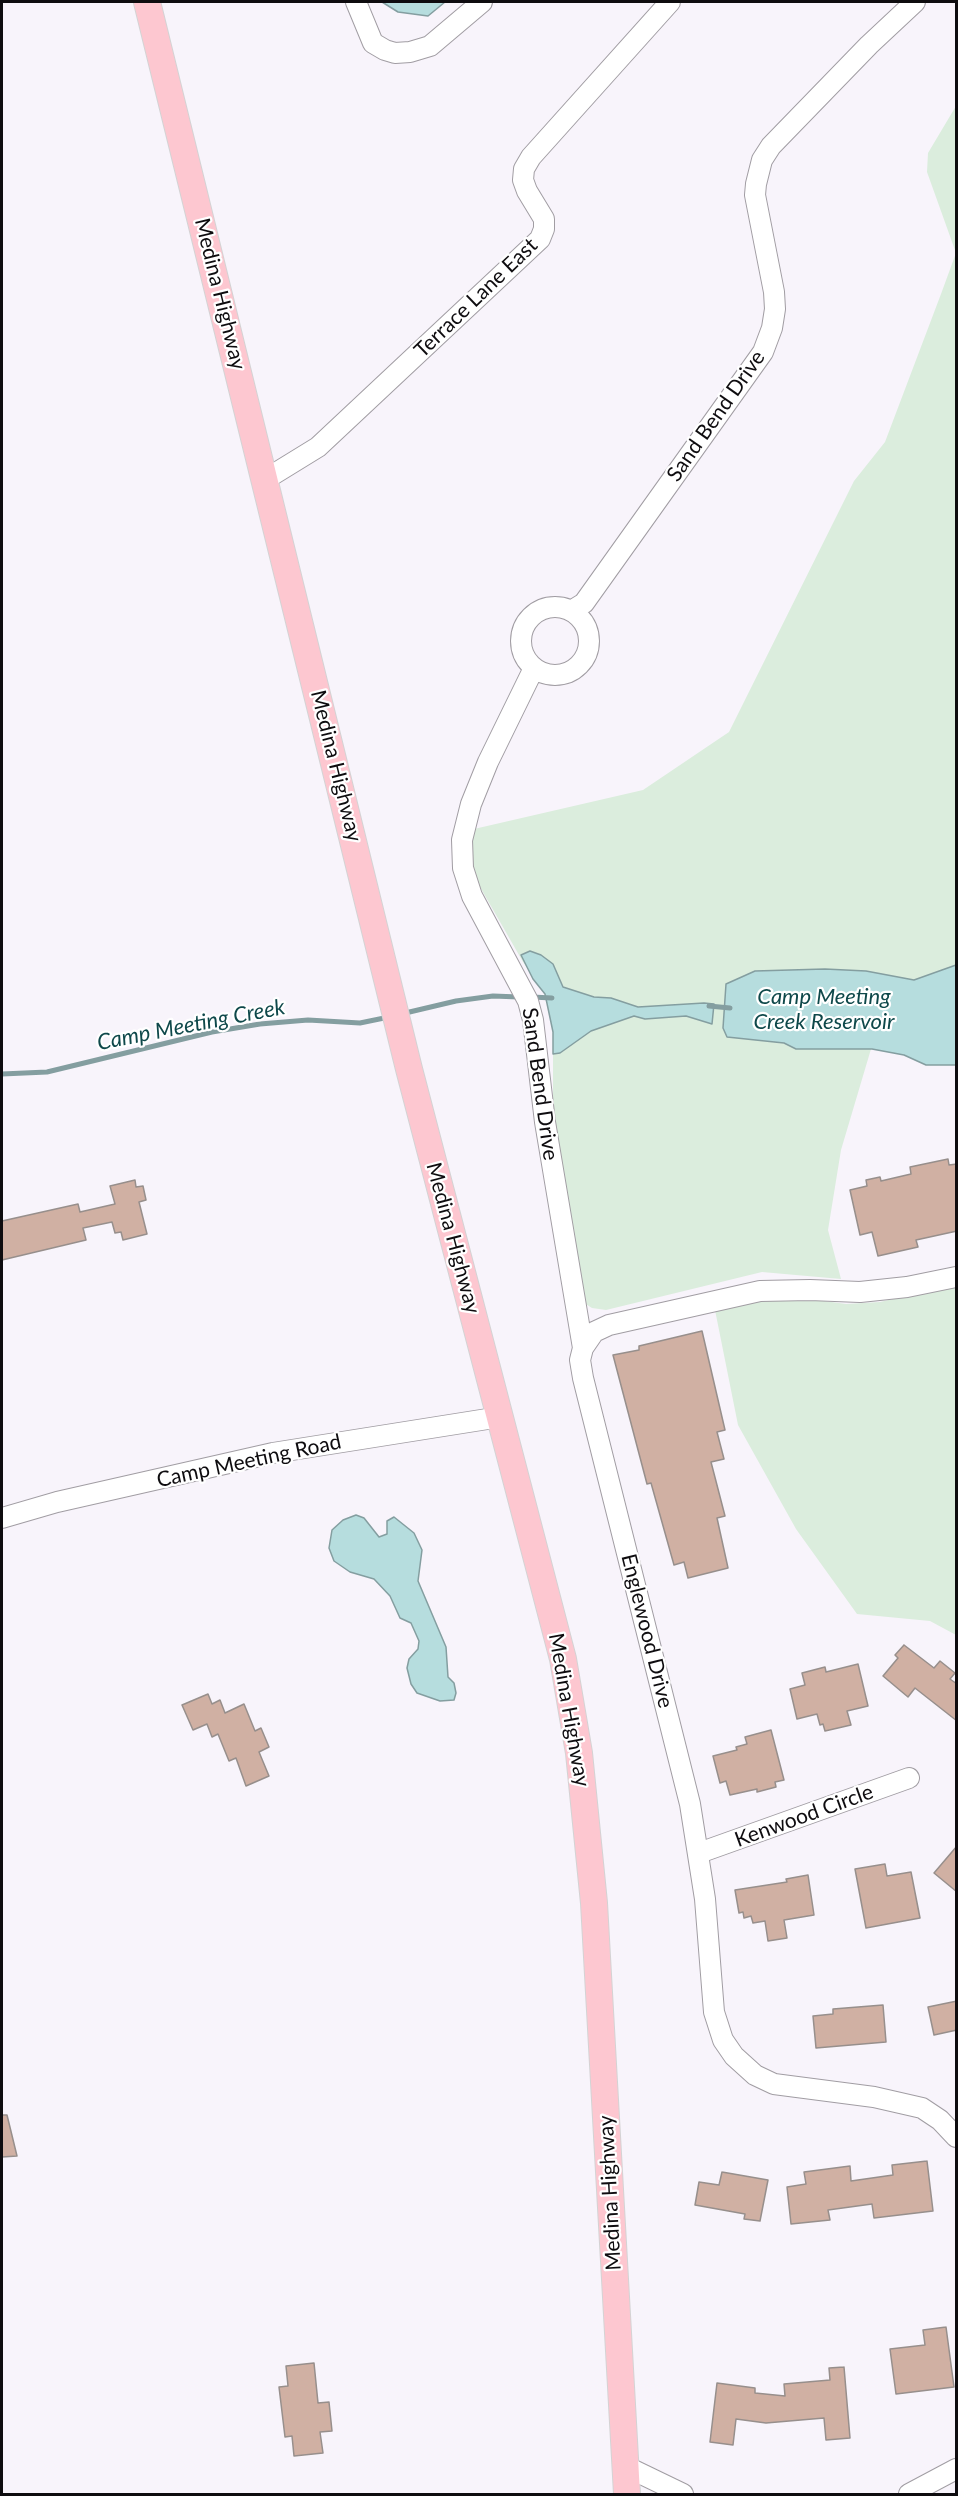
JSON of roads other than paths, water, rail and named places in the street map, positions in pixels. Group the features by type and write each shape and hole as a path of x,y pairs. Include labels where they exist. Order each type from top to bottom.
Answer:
{"main road":[{"name":"Medina Highway","path":"147,2 410,1069 564,1659 579,1753 594,1903 627,2494"}],"street":[{"path":"356,2 373,43 395,53 410,52 430,46 482,2"},
{"name":"Terrace Lane East","path":"266,479 318,447 540,239 544,229 544,219 527,191 523,180 524,169 531,157 670,2"},
{"name":"Sand Bend Drive","path":"571,611 584,603 762,352 775,309 774,292 755,195 762,160 771,146 861,53 915,2"},
{"path":"549,608 571,611 580,618 586,628 588,649 576,668 555,675 544,674 526,660 520,639 523,628 539,611 549,608"},
{"name":"Sand Bend Drive","path":"534,668 488,762 471,804 462,840 466,883 528,1001 533,1020 543,1111 583,1348"},
{"path":"583,1348 594,1332 609,1325 759,1291 860,1292 907,1287 957,1277"},
{"name":"Englewood Drive","path":"583,1348 580,1360 583,1378 690,1804 699,1853 714,2012 723,2040 734,2056 754,2075 774,2084 874,2097 922,2108 953,2127"},
{"name":"Camp Meeting Road","path":"2,1518 57,1502 273,1453 500,1417"},
{"name":"Kenwood Circle","path":"699,1853 909,1778"},
{"path":"624,2466 683,2494"},
{"path":"909,2494 957,2469"}],"water":[{"path":"382,2 445,2 428,16 398,12"},
{"path":"530,951 541,955 553,964 563,987 638,1007 714,1004 712,1024 686,1016 645,1019 634,1016 591,1031 560,1053 553,1054 553,1032 545,994 533,979 521,955"},
{"name":"Camp Meeting Creek Reservoir","path":"956,965 956,1065 926,1065 904,1055 872,1049 796,1049 784,1043 727,1037 723,1028 726,984 755,971 825,969 866,971 914,980"},
{"path":"356,1515 364,1518 379,1537 387,1534 387,1521 394,1517 414,1533 422,1550 418,1581 446,1647 448,1677 454,1683 456,1693 454,1700 440,1701 417,1693 411,1684 407,1668 409,1659 418,1649 419,1641 411,1623 400,1618 390,1596 374,1579 350,1572 334,1561 329,1548 332,1530 343,1520"}],"waterway":[{"name":"Camp Meeting Creek","path":"401,1014 456,1001 493,996 519,997"},
{"name":"Camp Meeting Creek","path":"532,997 552,998"},
{"name":"Camp Meeting Creek","path":"709,1006 730,1008"},
{"name":"Camp Meeting Creek","path":"2,1074 47,1072 212,1032 260,1024 308,1020 360,1023 389,1017"}]}
